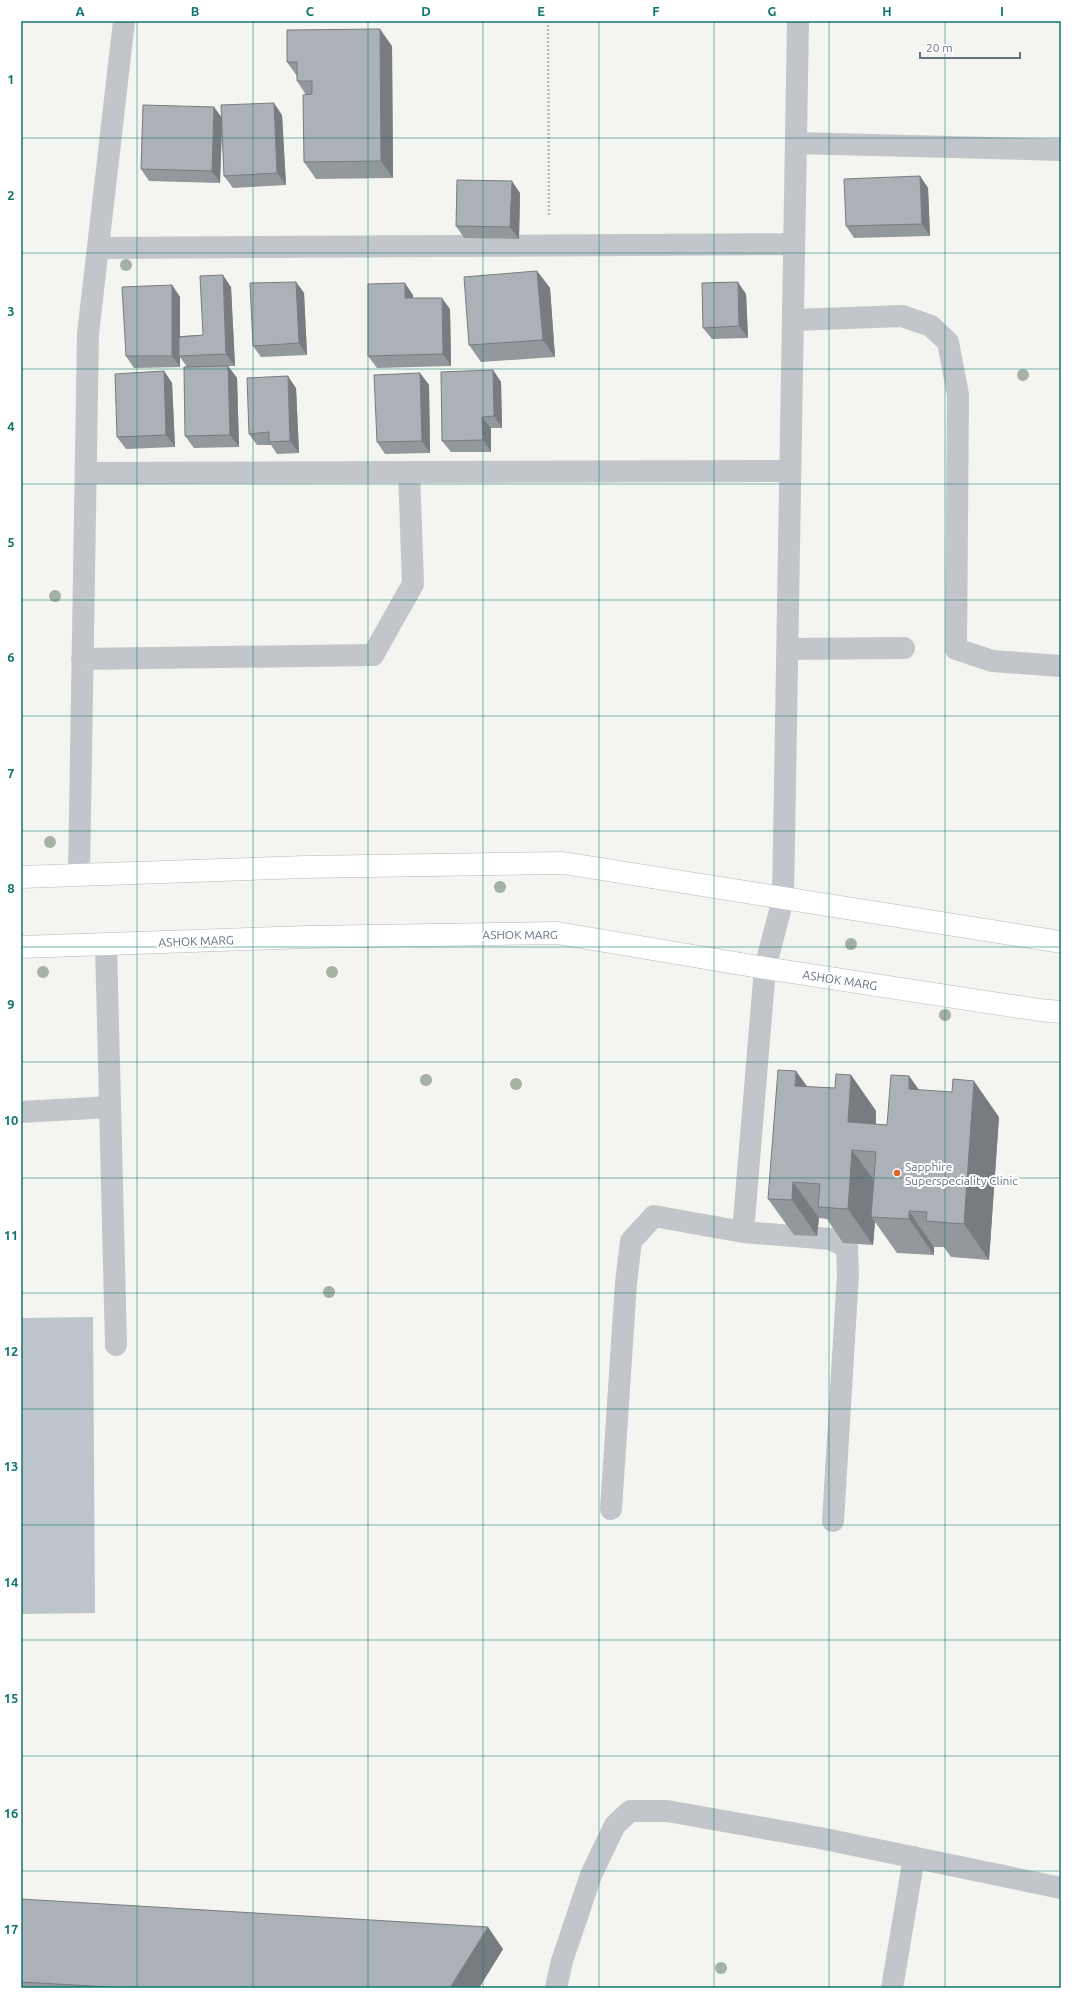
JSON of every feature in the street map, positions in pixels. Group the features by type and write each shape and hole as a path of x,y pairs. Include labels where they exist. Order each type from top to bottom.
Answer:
{"street":[{"path":"79,875 88,334 124,21"},
{"path":"743,1232 765,968 783,899 798,21"},
{"path":"796,143 1061,150"},
{"path":"98,248 794,244"},
{"path":"793,320 902,316 931,326 948,342 958,395 956,649 992,661 1061,666"},
{"path":"86,474 790,471"},
{"path":"82,659 373,655 412,584 409,472"},
{"path":"787,649 904,648"},
{"path":"21,877 313,867 563,863 1061,942"},
{"name":"ASHOK MARG","path":"21,947 307,937 557,933 765,968 1039,1010 1061,1012"},
{"path":"106,944 116,1345"},
{"path":"21,1112 110,1108"},
{"path":"611,1509 626,1283 631,1241 654,1216 743,1232 830,1239 847,1247 848,1274 833,1521"},
{"path":"556,1988 562,1961 591,1875 615,1825 630,1811 668,1811 820,1838 1061,1888"},
{"path":"892,1988 914,1857"}],"path":[{"path":"548,21 549,246"}],"shaded area":[{"path":"93,1317 95,1613 21,1614 21,1318"}],"building":[{"path":"380,29 381,161 304,162 303,95 312,94 312,81 297,81 297,62 287,62 287,30"},
{"path":"274,103 277,173 224,176 221,105"},
{"path":"143,105 214,107 212,171 141,169"},
{"path":"920,176 922,224 846,226 844,179"},
{"path":"457,180 512,181 510,227 456,226"},
{"path":"537,271 543,340 469,345 464,277"},
{"path":"223,275 226,354 179,356 179,337 203,335 200,276"},
{"path":"296,282 299,343 253,346 250,283"},
{"path":"738,282 739,326 703,328 702,283"},
{"path":"405,283 405,298 442,298 443,354 368,356 368,284"},
{"path":"172,285 172,356 126,356 122,287"},
{"path":"228,366 230,435 185,436 184,367"},
{"path":"493,370 494,416 482,417 483,440 442,441 441,372"},
{"path":"164,371 166,435 117,437 115,374"},
{"path":"420,373 422,441 377,442 374,375"},
{"path":"288,376 290,441 269,442 269,432 249,434 247,378"},
{"path":"778,1070 796,1071 795,1086 835,1088 836,1074 851,1075 848,1122 887,1125 891,1075 909,1076 909,1089 952,1092 953,1079 974,1081 964,1224 926,1221 927,1212 909,1211 909,1219 871,1217 876,1152 852,1150 848,1209 818,1207 820,1184 793,1182 792,1200 768,1199"},
{"path":"21,1899 488,1927 450,1988 127,1988 21,1982"}],"place":[{"name":"Sapphire Superspeciality Clinic","path":"897,1173"}]}
